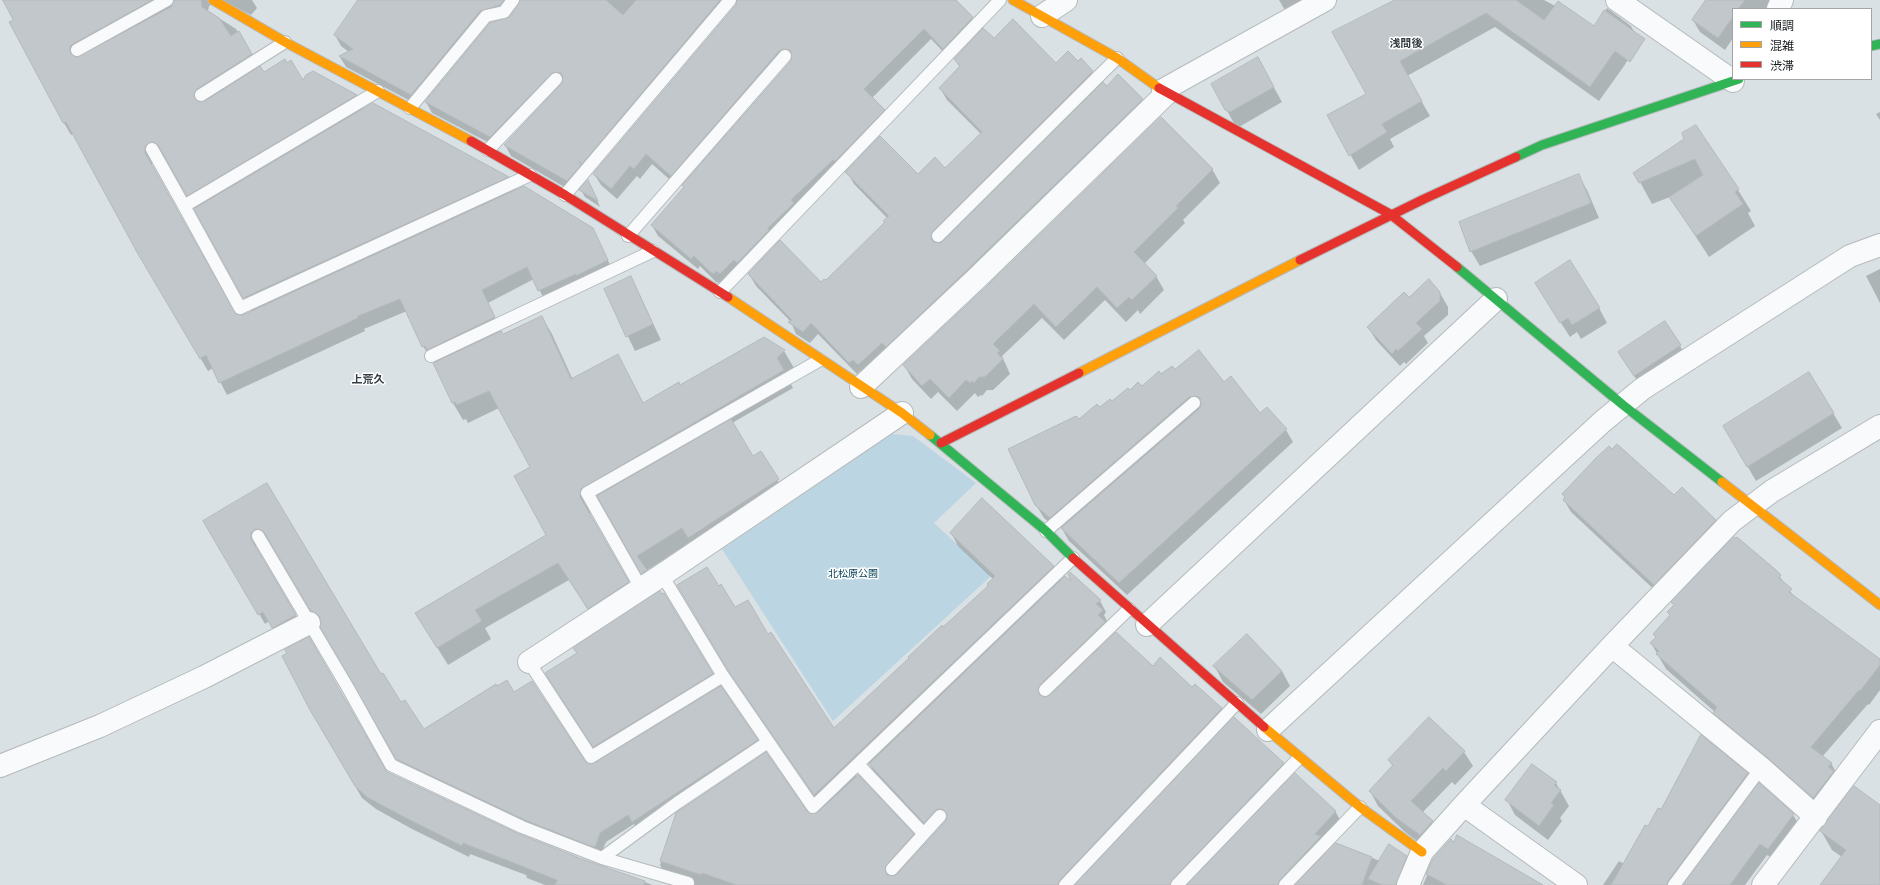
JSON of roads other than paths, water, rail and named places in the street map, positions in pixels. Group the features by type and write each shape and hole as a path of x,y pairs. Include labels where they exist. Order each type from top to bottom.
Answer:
{"street":[{"path":"213,0 285,42 488,150 565,195 628,236 720,292 820,360 902,413 941,443 1046,531 1129,609 1299,758 1360,807 1422,852"},
{"path":"1013,0 1117,58 1165,92 1346,188 1390,214 1496,299 1623,405 1880,605"},
{"path":"1042,16 1066,0"},
{"path":"861,387 977,278 1165,92 1326,0"},
{"path":"1617,0 1732,77"},
{"path":"941,443 1390,214 1542,146 1736,80"},
{"path":"1268,730 1590,433 1642,389 1850,256 1880,245"},
{"path":"1147,625 1496,299"},
{"path":"529,662 662,575 902,413"},
{"path":"1408,885 1422,852 1464,804 1612,646 1732,522 1772,491 1880,426"},
{"path":"0,766 100,726 204,677 309,623"},
{"path":"1612,646 1761,768 1816,817"},
{"path":"1763,885 1880,731"},
{"path":"1464,804 1576,885"}],"lane":[{"path":"77,50 167,0"},
{"path":"410,108 486,16 504,12 513,0"},
{"path":"565,195 730,0"},
{"path":"720,292 1000,0"},
{"path":"201,95 285,42"},
{"path":"628,236 785,56"},
{"path":"938,236 1117,58"},
{"path":"488,150 556,79"},
{"path":"184,206 378,91"},
{"path":"152,149 240,308 530,175"},
{"path":"432,356 653,251"},
{"path":"641,588 587,492 820,360"},
{"path":"1046,531 1194,402"},
{"path":"258,536 348,688 390,765 522,827 602,858 688,883"},
{"path":"662,575 723,676 813,808 1073,558"},
{"path":"1045,690 1129,609"},
{"path":"529,662 591,757 723,676"},
{"path":"1065,885 1237,703"},
{"path":"602,858 677,803 768,742"},
{"path":"1177,885 1299,758"},
{"path":"858,764 923,833"},
{"path":"1674,885 1761,768"},
{"path":"1285,885 1360,807"},
{"path":"892,869 940,816"}],"district":[{"name":"浅間後","path":"1406,44"},
{"name":"上荒久","path":"368,380"}],"park label":[{"name":"北松原公園","path":"853,574"}]}
